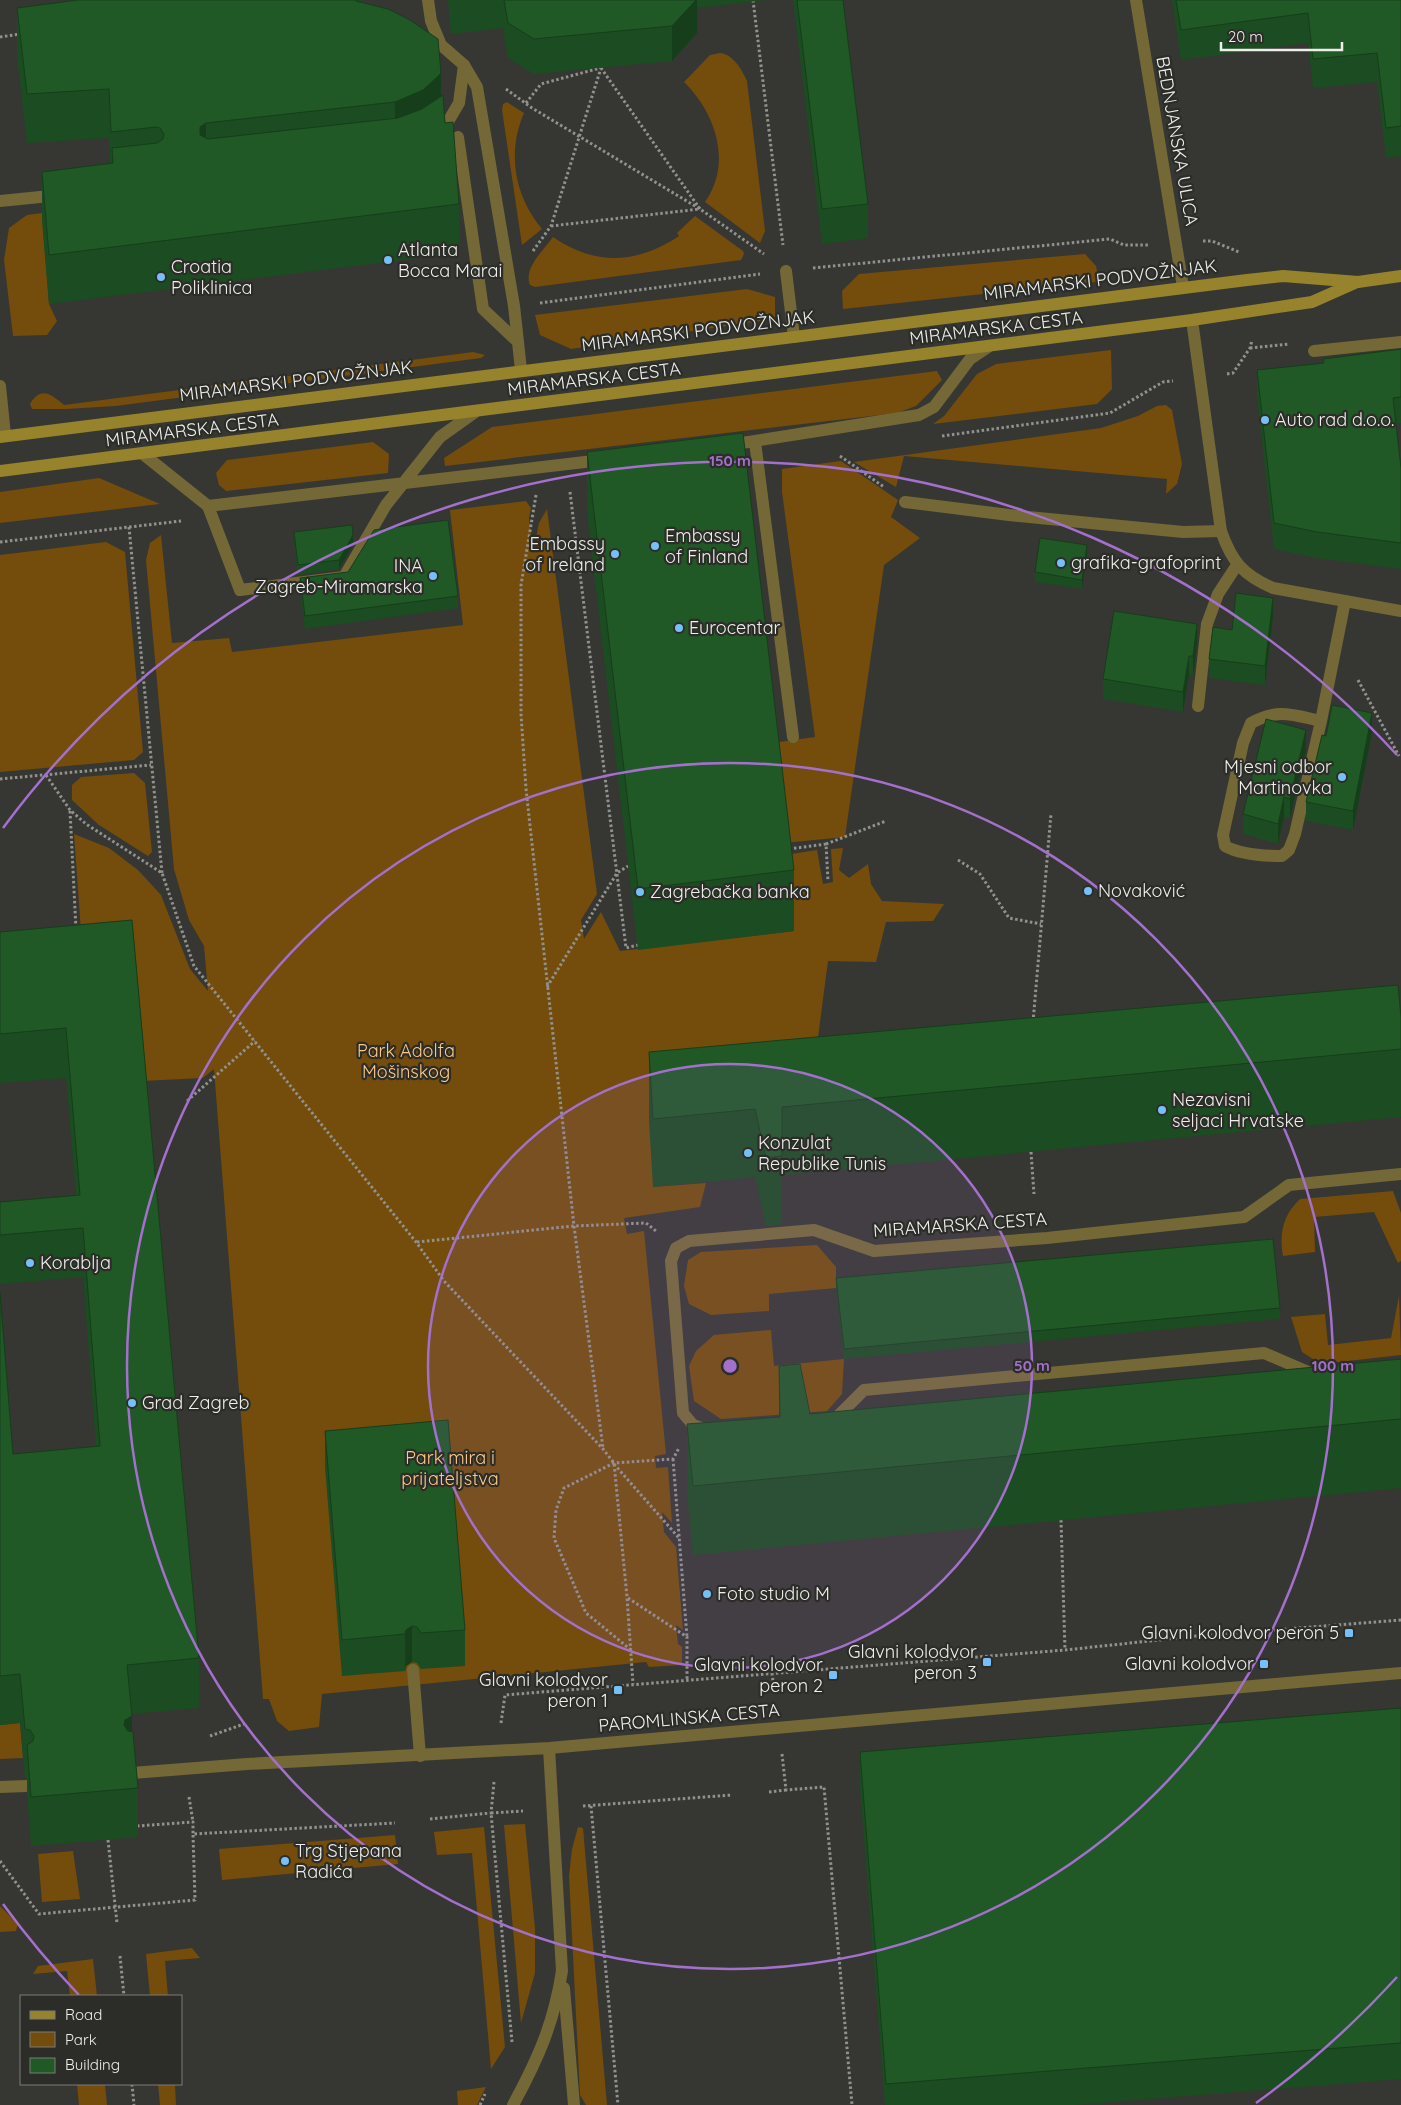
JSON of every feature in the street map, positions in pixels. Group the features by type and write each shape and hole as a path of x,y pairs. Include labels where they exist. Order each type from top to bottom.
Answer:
{"street":[{"path":"428,0 431,21 441,45 464,65 477,87 513,298 521,370"},
{"name":"BEDNJANSKA ULICA","path":"1136,0 1183,287"},
{"path":"428,146 442,134 459,104 464,65"},
{"path":"458,137 483,309 518,342"},
{"path":"0,201 77,194"},
{"path":"786,271 794,337"},
{"name":"MIRAMARSKI PODVOŽNJAK","path":"3,436 1183,287 1283,276 1358,282 1401,276"},
{"name":"MIRAMARSKA CESTA","path":"0,471 1192,320 1312,302 1358,282"},
{"path":"1192,320 1221,531 1228,551 1237,565 1254,580 1273,588 1401,611"},
{"path":"1314,351 1401,342"},
{"path":"717,447 919,415 934,407 970,359 988,347"},
{"path":"0,386 3,436"},
{"path":"143,454 208,506 240,590 344,577 386,505 440,438 475,412"},
{"path":"755,442 793,736"},
{"path":"208,506 612,459"},
{"path":"905,502 1009,515 1183,532 1221,531"},
{"path":"1198,706 1207,624 1218,594 1237,565"},
{"path":"1322,721 1284,713 1266,715 1251,723 1243,743 1223,835 1225,846 1234,852 1274,856 1282,856 1289,850 1295,834 1322,721 1345,601"},
{"name":"MIRAMARSKA CESTA","path":"676,1248 689,1241 814,1230 874,1251 1067,1236 1244,1217 1289,1185 1401,1174"},
{"path":"676,1248 671,1262 683,1414 693,1425 712,1432 721,1431"},
{"path":"822,1423 832,1422 864,1390 1264,1354 1318,1376 1327,1375"},
{"path":"413,1670 420,1756"},
{"name":"PAROMLINSKA CESTA","path":"549,1748 1401,1673"},
{"path":"132,1774 238,1764 549,1748 562,1971 574,2105"},
{"path":"0,1788 26,1786"},
{"path":"513,2105 544,2044 558,2000 562,1971"}],"path":[{"path":"752,0 786,271"},
{"path":"0,37 30,33"},
{"path":"601,68 700,209"},
{"path":"601,68 578,135 552,226 700,209"},
{"path":"526,103 541,84 601,68"},
{"path":"477,87 498,84 700,209 786,271"},
{"path":"534,303 786,271 1110,239 1124,245 1151,245"},
{"path":"1206,241 1243,253"},
{"path":"1233,373 1250,348 1254,333"},
{"path":"1250,348 1288,344 1314,351"},
{"path":"932,437 1110,413 1163,382"},
{"path":"832,451 905,502"},
{"path":"569,484 626,948 638,945"},
{"path":"537,488 521,585 521,714 526,789 574,1226 604,1449"},
{"path":"0,542 186,521"},
{"path":"129,527 162,873 194,966 416,1242 444,1281 604,1449 679,1538"},
{"path":"1354,673 1398,756"},
{"path":"0,779 151,764"},
{"path":"46,775 70,810 86,824 162,873"},
{"path":"70,810 77,938"},
{"path":"1032,1024 1051,814"},
{"path":"784,849 826,844 886,821"},
{"path":"826,844 828,881"},
{"path":"958,860 980,874 1009,918 1041,924"},
{"path":"547,988 617,873 628,866"},
{"path":"187,1101 255,1041"},
{"path":"1031,1152 1034,1194"},
{"path":"416,1242 574,1226 646,1223 676,1248"},
{"path":"688,1681 673,1459 693,1425"},
{"path":"632,1650 586,1613 554,1538 556,1510 564,1488 614,1463 673,1459"},
{"path":"614,1463 632,1650 633,1684"},
{"path":"1060,1520 1065,1650"},
{"path":"627,1597 686,1637"},
{"path":"501,1723 505,1695 1065,1650 1196,1636 1401,1620"},
{"path":"772,1673 774,1690"},
{"path":"210,1736 244,1724"},
{"path":"781,1751 786,1790"},
{"path":"494,1782 491,1813 512,2044"},
{"path":"768,1792 824,1788 852,2105"},
{"path":"583,1806 732,1795"},
{"path":"0,1861 39,1914 195,1900 193,1822 189,1797"},
{"path":"591,1806 618,2105"},
{"path":"430,1819 523,1811"},
{"path":"137,1826 193,1822"},
{"path":"192,1834 395,1823"},
{"path":"108,1840 117,1923"},
{"path":"120,1956 124,1995"},
{"path":"132,2085 134,2105"},
{"path":"480,2105 489,2088"}],"green space":[{"path":"720,53 733,59 747,81 765,231 760,243 705,202 713,187 718,171 717,139 712,123 704,108 684,82 710,55"},
{"path":"507,102 524,113 516,143 516,173 525,202 532,216 542,229 522,245 502,110 503,104"},
{"path":"42,213 49,304 57,321 47,335 13,336 4,260 9,228 27,215"},
{"path":"695,216 743,251 744,254 741,260 535,287 530,285 529,272 540,253 553,237 584,253 600,257 632,256 648,252 679,236 677,233"},
{"path":"1085,254 1096,266 1099,280 1096,282 843,309 842,291 859,274"},
{"path":"747,289 775,297 775,319 571,349 540,335 535,315"},
{"path":"1111,350 1112,389 1097,404 933,424 944,416 977,374 996,364"},
{"path":"473,352 485,355 481,358 116,406 32,409 30,404 34,398 42,394 50,395 64,405"},
{"path":"937,371 942,380 916,406 897,413 445,466 444,458 492,427"},
{"path":"1166,405 1172,410 1182,464 1177,484 1166,494 1167,479 904,456 896,487 854,462 1101,428 1138,416 1157,406"},
{"path":"373,442 389,454 388,473 226,491 219,485 216,473 227,460"},
{"path":"841,461 898,500 891,517 920,538 884,565 845,837 784,843 772,743 815,737 782,492 782,469"},
{"path":"99,478 160,504 0,523 0,492"},
{"path":"526,501 531,508 529,518 533,552 539,523 547,509 597,894 581,920 584,939 601,912 620,951 794,931 785,855 817,850 823,884 833,882 831,849 843,848 839,870 849,878 868,864 871,884 882,901 944,904 933,921 886,922 876,962 828,961 817,1045 653,1187 706,1183 700,1207 624,1218 627,1234 644,1231 666,1454 655,1456 656,1468 668,1467 672,1523 662,1512 664,1532 676,1547 683,1630 676,1625 678,1644 682,1647 682,1665 649,1667 646,1662 322,1694 319,1727 289,1731 277,1721 269,1699 263,1699 214,1069 203,1078 142,1081 84,974 74,834 109,848 138,870 161,895 190,969 208,991 204,946 189,920 174,869 146,560 150,543 161,535 172,643 229,638 232,652 463,625 450,510"},
{"path":"106,542 125,552 143,752 134,760 0,772 0,555"},
{"path":"134,773 145,783 152,852 148,856 99,825 72,800 72,785 81,777"},
{"path":"1393,1191 1401,1213 1401,1261 1398,1263 1374,1212 1314,1217 1315,1252 1283,1256 1282,1232 1286,1218 1300,1199"},
{"path":"817,1245 836,1267 836,1288 769,1294 769,1311 711,1315 689,1304 684,1286 688,1260 701,1252"},
{"path":"1399,1296 1401,1355 1321,1364 1302,1352 1291,1317 1325,1314 1328,1345 1391,1338"},
{"path":"771,1330 774,1366 844,1359 842,1394 827,1411 721,1419 694,1401 689,1366 696,1351 714,1335"},
{"path":"20,1723 23,1758 0,1759 0,1725"},
{"path":"525,1824 535,1929 535,1973 521,2023 504,1825"},
{"path":"484,1827 505,2047 491,2069 472,1853 437,1855 434,1832"},
{"path":"578,1827 583,1828 607,2105 586,2105 580,2095 569,1876 572,1849"},
{"path":"395,1835 398,1864 222,1880 219,1849"},
{"path":"73,1851 80,1899 42,1902 38,1854"},
{"path":"0,1906 18,1924 16,1931 0,1932"},
{"path":"192,1948 200,1958 165,1961 168,1995 150,1995 146,1954"},
{"path":"93,1959 97,1995 70,1995 67,1971 33,1974 38,1966"},
{"path":"77,2085 105,2085 107,2105 79,2105"},
{"path":"158,2085 175,2085 176,2105 160,2105"},
{"path":"486,2087 477,2105 458,2105 457,2091"}],"building":[{"path":"78,0 356,0 388,9 410,20 438,39 441,73 423,90 395,102 206,123 200,127 200,135 208,139 398,118 422,109 443,95 445,123 453,122 459,204 49,255 42,172 113,163 112,148 157,143 163,139 164,134 160,128 156,127 111,132 109,89 27,94 17,8"},
{"path":"504,0 696,0 672,26 534,39 508,23"},
{"path":"797,0 843,0 868,204 822,209"},
{"path":"1176,0 1401,0 1401,126 1386,128 1377,53 1313,59 1308,13 1181,30"},
{"path":"1401,349 1401,397 1393,398 1401,468 1401,543 1317,532 1274,523 1257,370 1324,363 1323,359"},
{"name":"Eurocentar","path":"743,433 794,870 638,889 587,452"},
{"path":"448,520 458,596 305,616 300,578 348,572 374,530"},
{"path":"352,525 353,535 339,560 298,565 294,532"},
{"path":"1040,538 1087,545 1082,580 1035,572"},
{"path":"1236,593 1273,598 1265,666 1209,659 1213,627 1232,630"},
{"path":"1114,611 1197,624 1193,656 1189,656 1183,692 1103,679"},
{"name":"Mjesni odbor Martinovka","path":"1332,705 1372,713 1353,811 1306,802 1322,735 1326,736"},
{"path":"1266,719 1306,730 1290,799 1284,797 1278,824 1243,814"},
{"name":"Grad Zagreb","path":"132,920 199,1658 127,1665 132,1716 125,1720 124,1725 128,1731 133,1732 138,1788 31,1797 27,1745 33,1741 34,1736 30,1730 25,1729 20,1674 0,1676 0,1293 13,1454 100,1446 83,1228 0,1235 0,1202 80,1195 66,1028 0,1034 0,932"},
{"path":"1398,985 1401,1049 782,1107 782,1156 766,1158 755,1109 653,1119 649,1052"},
{"path":"1273,1239 1280,1308 844,1349 836,1278"},
{"path":"1401,1359 1401,1419 693,1486 687,1424 780,1417 779,1366 800,1364 810,1414"},
{"path":"448,1420 465,1630 421,1633 417,1627 412,1626 406,1630 405,1634 342,1640 325,1431"},
{"path":"1401,1708 1401,2043 886,2084 860,1752"}],"place":[{"name":"Atlanta Bocca Marai","path":"388,260"},
{"name":"Croatia Poliklinica","path":"161,277"},
{"name":"Auto rad d.o.o.","path":"1265,420"},
{"name":"Embassy of Finland","path":"655,546"},
{"name":"Embassy of Ireland","path":"615,554"},
{"name":"grafika-grafoprint","path":"1061,563"},
{"name":"INA Zagreb-Miramarska","path":"433,576"},
{"name":"Eurocentar","path":"679,628"},
{"name":"Mjesni odbor Martinovka","path":"1342,777"},
{"name":"Novaković","path":"1088,891"},
{"name":"Zagrebačka banka","path":"640,892"},
{"name":"Nezavisni seljaci Hrvatske","path":"1162,1110"},
{"name":"Konzulat Republike Tunis","path":"748,1153"},
{"name":"Korablja","path":"30,1263"},
{"name":"Grad Zagreb","path":"132,1403"},
{"name":"Foto studio M","path":"707,1594"},
{"name":"Glavni kolodvor peron 5","path":"1349,1633"},
{"name":"Glavni kolodvor peron 3","path":"987,1662"},
{"name":"Glavni kolodvor","path":"1264,1664"},
{"name":"Glavni kolodvor peron 2","path":"833,1675"},
{"name":"Glavni kolodvor peron 1","path":"618,1690"},
{"name":"Trg Stjepana Radića","path":"285,1861"}],"park label":[{"name":"Park Adolfa Mošinskog","path":"406,1061"},
{"name":"Park mira i prijateljstva","path":"450,1468"}]}
